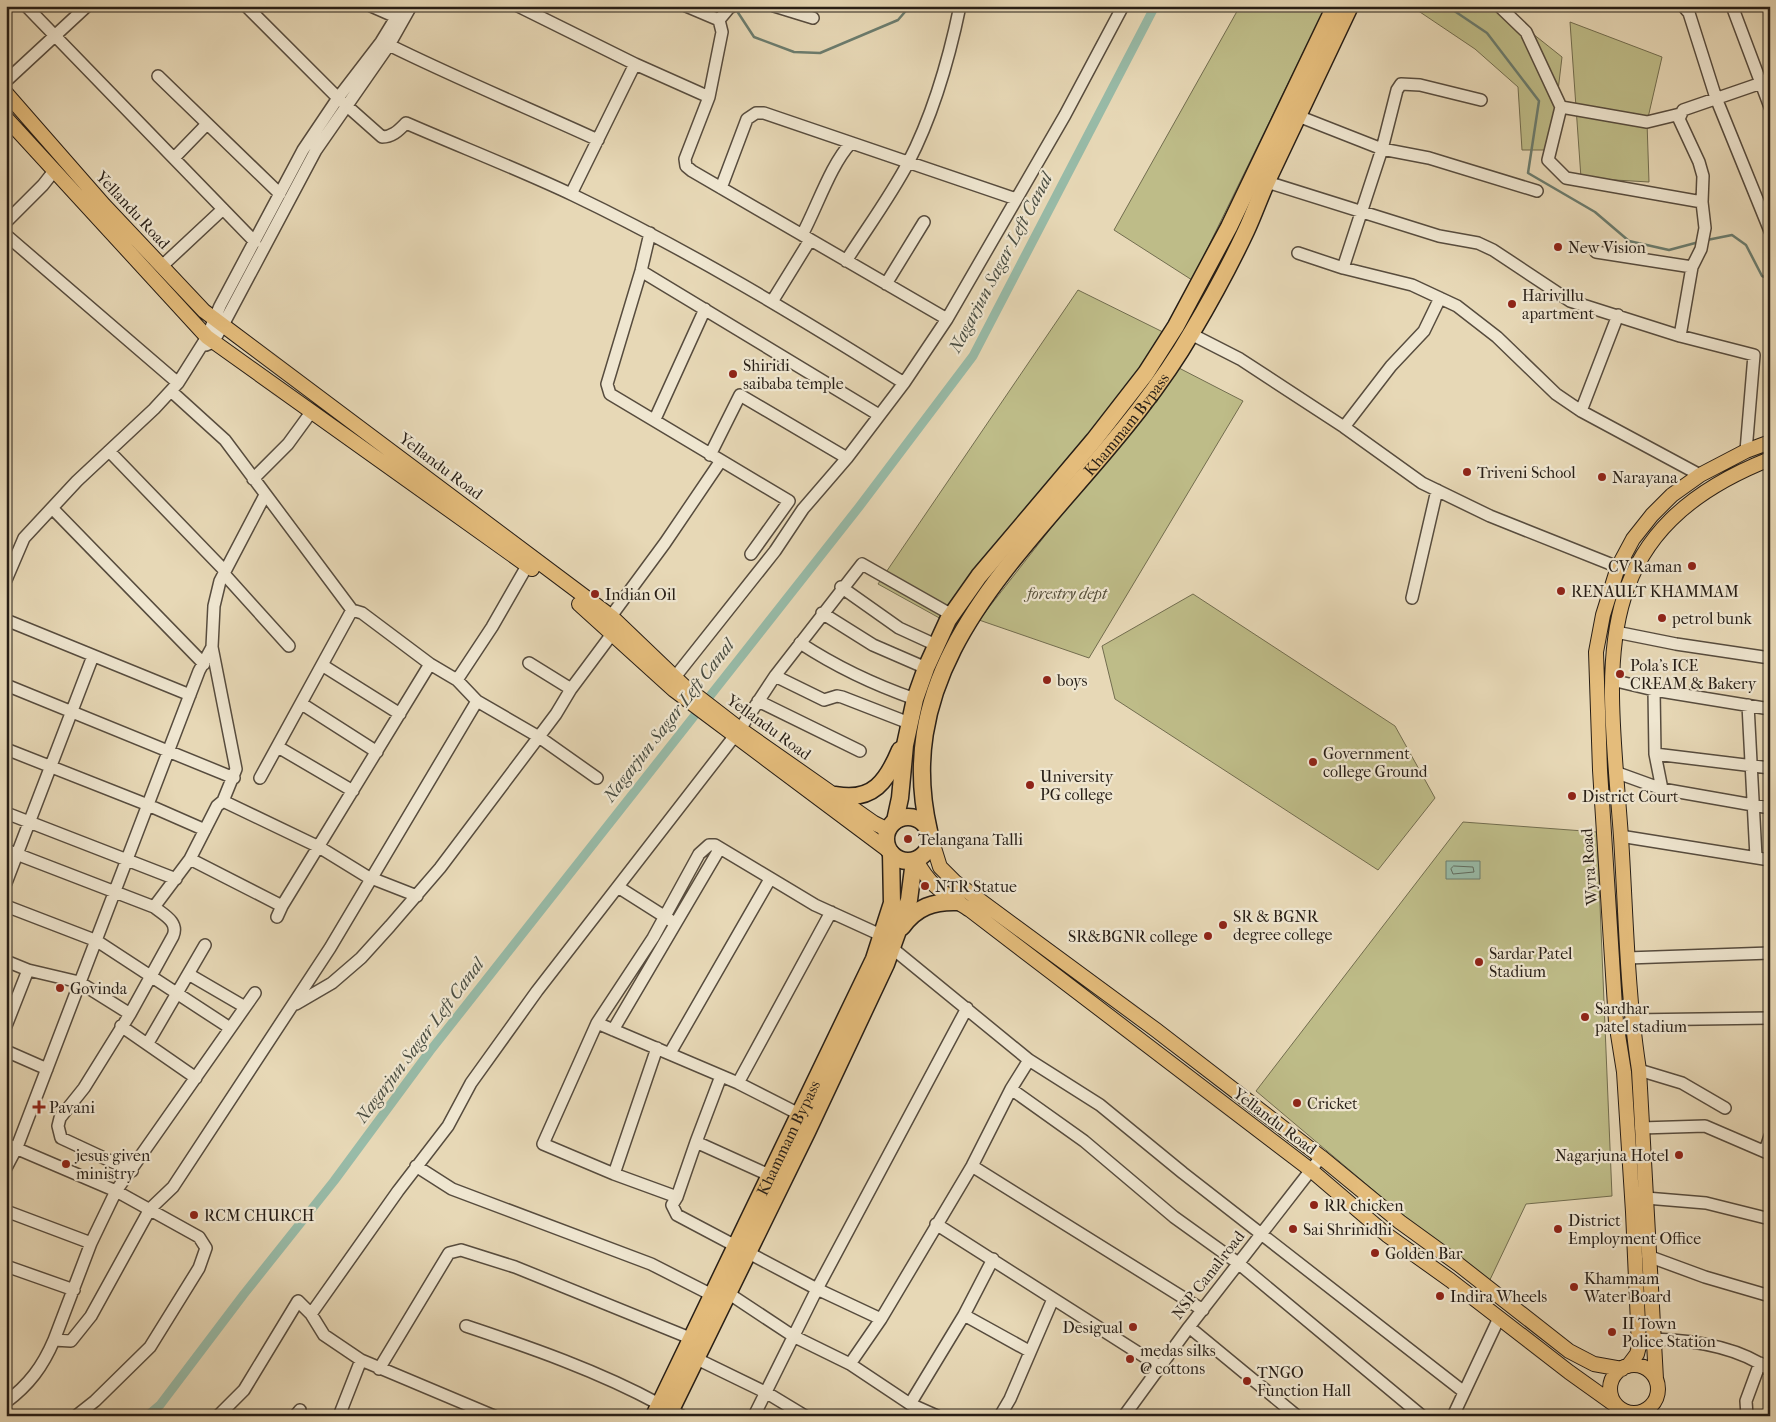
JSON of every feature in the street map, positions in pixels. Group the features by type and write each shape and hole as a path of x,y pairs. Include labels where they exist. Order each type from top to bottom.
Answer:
{"highway":[{"name":"Khammam Bypass","path":"891,826 899,806 909,723 915,699 936,645 952,614 979,576 1094,440 1146,373 1176,326 1229,227 1335,6"},
{"name":"Khammam Bypass","path":"930,835 921,788 922,745 940,681 964,628 994,582 1135,414 1191,334 1246,232 1267,182 1350,6"},
{"path":"836,795 855,797 864,795 882,783 895,762 909,723"},
{"path":"901,818 914,818 926,825 930,835 927,852 915,861 901,860 890,852 886,840 891,826 901,818"},
{"name":"Khammam Bypass","path":"742,1249 769,1175 890,941 892,894 890,852"},
{"name":"Khammam Bypass","path":"667,1412 695,1358 720,1294 742,1249 815,1115 909,900 915,861"},
{"path":"890,941 907,920 921,908 931,904 958,902"},
{"name":"Khammam Bypass","path":"667,1412 690,1338 720,1294"}],"main road":[{"name":"Yellandu Road","path":"6,93 104,205 204,311 609,625 626,649 677,684 890,852"},
{"name":"Yellandu Road","path":"6,118 207,342 312,412 609,625"},
{"name":"Wyra Road","path":"1623,1411 1614,1401 1610,1387 1616,1374 1625,1368 1637,1354 1638,1338 1624,1072 1616,1022 1600,770 1596,671 1598,638 1618,567 1632,539 1652,515 1672,495 1700,475 1746,451 1770,442"},
{"name":"Wyra Road","path":"1659,1416 1648,1256 1639,1070 1631,1020 1615,772 1612,680 1615,637 1632,574 1646,548 1664,525 1696,498 1752,466 1770,459"},
{"path":"1598,638 1615,637"},
{"name":"Yellandu Road","path":"737,733 836,795 891,826"},
{"name":"Yellandu Road","path":"930,835 940,867 951,878 1156,1030 1321,1157 1400,1222 1472,1275 1569,1351 1594,1364 1625,1368"},
{"name":"Yellandu Road","path":"915,861 926,878 940,891 958,902 1312,1171 1386,1235 1450,1280 1623,1411"},
{"path":"1625,1368 1634,1365 1647,1369 1656,1379"},
{"path":"1623,1411 1632,1413 1648,1409 1657,1396"}],"street":[{"path":"26,6 255,242"},
{"path":"6,81 87,6"},
{"path":"246,6 342,102 382,137 388,137 397,132 406,123 571,194 650,233 773,300 904,382"},
{"path":"371,6 396,17"},
{"path":"6,580 24,538 174,387 207,342 342,102 403,6"},
{"path":"219,321 255,242 303,150 389,46 412,6"},
{"path":"518,6 634,64 709,97"},
{"path":"686,6 719,20"},
{"path":"719,20 733,6"},
{"path":"774,6 813,18"},
{"path":"846,261 908,162 941,83 960,6"},
{"path":"677,684 775,551 803,509 847,458 904,382 947,319 1065,115 1123,6"},
{"path":"1499,6 1526,32 1561,108 1548,160 1566,178 1702,202"},
{"path":"1683,6 1689,13 1716,98 1770,231"},
{"path":"1732,6 1765,82 1770,107"},
{"path":"719,20 722,32 709,97 685,159 686,166 947,319"},
{"path":"389,46 465,82 598,140"},
{"path":"571,194 634,64"},
{"path":"158,76 206,125 280,194"},
{"path":"1561,108 1648,122 1680,114 1683,110 1765,82"},
{"path":"1343,268 1363,212 1397,90 1401,84 1420,85 1482,100"},
{"path":"721,188 747,119 756,113 764,113 1016,199"},
{"path":"1680,114 1679,119 1700,162 1703,176 1704,228 1702,249 1692,267 1680,336"},
{"path":"1298,116 1382,149 1429,158 1537,191"},
{"path":"174,158 206,125"},
{"path":"773,300 806,238 827,181 838,165 840,154 851,143"},
{"path":"6,222 43,185 54,171"},
{"path":"1267,182 1439,236 1478,243 1493,250 1570,302 1618,314 1680,336 1754,355 1746,451"},
{"path":"162,266 223,209"},
{"path":"886,284 924,222"},
{"path":"650,233 641,271 607,384 610,394 655,419 715,458 803,509"},
{"path":"6,235 174,387 225,440 352,610 362,613 430,664 457,680 476,701 539,737 596,778"},
{"path":"1596,252 1692,267"},
{"path":"1298,253 1343,268 1412,285 1457,306 1498,337 1556,394 1581,411 1700,475"},
{"path":"641,271 878,415"},
{"path":"1344,427 1391,366 1424,331 1440,298"},
{"path":"655,419 705,309"},
{"path":"1581,411 1618,314"},
{"path":"1191,334 1240,359 1344,427 1422,483 1490,516 1618,567"},
{"path":"292,1007 332,982 360,958 417,896 556,714 609,625 715,458 740,394 847,458"},
{"path":"253,479 288,444 312,412"},
{"path":"109,451 225,573 289,646"},
{"path":"1412,598 1437,490"},
{"path":"154,907 190,860 216,806 223,801 234,778 236,769 212,647 214,606 220,581 265,496"},
{"path":"751,554 788,501"},
{"path":"52,508 204,664"},
{"path":"311,1314 416,1166 448,1126 471,1083 537,991 737,733 775,676 822,612 862,564 952,614"},
{"path":"457,680 492,627 527,566"},
{"path":"841,587 899,628 936,645"},
{"path":"260,778 352,610"},
{"path":"822,612 873,645 926,668"},
{"path":"6,620 190,694"},
{"path":"1615,637 1770,658"},
{"path":"800,643 821,657 915,699"},
{"path":"6,1168 12,1146 47,1069 79,982 97,941 190,694 212,647"},
{"path":"6,883 12,852 30,822 93,656"},
{"path":"529,663 571,689"},
{"path":"190,860 280,911 430,664"},
{"path":"322,665 400,714"},
{"path":"775,676 824,700 837,696 842,697 909,723"},
{"path":"1612,680 1654,690 1770,709"},
{"path":"6,685 170,750 234,778"},
{"path":"1654,690 1655,754 1662,789"},
{"path":"54,1340 71,1341 91,1316 150,1209 173,1187 330,948 476,701"},
{"path":"758,701 860,751"},
{"path":"302,704 377,752"},
{"path":"1748,705 1750,764 1755,806 1756,857"},
{"path":"278,747 353,791"},
{"path":"6,749 148,805 205,830"},
{"path":"1655,754 1750,764 1770,768"},
{"path":"1615,772 1662,789 1770,808"},
{"path":"223,801 319,847 371,878 417,896"},
{"path":"6,813 176,879"},
{"path":"1620,836 1770,860"},
{"path":"677,1197 614,1174 543,1144 597,1023 665,917 704,848 709,845 720,848 770,879 830,912 890,941 1029,1060 1100,1105 1261,1234 1464,1392"},
{"path":"613,1030 720,848"},
{"path":"12,852 115,894 154,907 172,921 175,931 130,1014 84,1088 60,1118 58,1134 61,1138 132,1171"},
{"path":"670,1053 770,879"},
{"path":"618,887 676,924"},
{"path":"6,906 97,941 230,1028"},
{"path":"738,1083 830,912"},
{"path":"148,1043 190,975 205,946"},
{"path":"1627,958 1770,953"},
{"path":"6,961 28,970 79,982 130,1014"},
{"path":"6,1026 28,970"},
{"path":"190,975 245,1007"},
{"path":"6,1402 21,1391 43,1364 74,1290 91,1243 116,1191 132,1171 255,993"},
{"path":"754,1416 817,1289 967,1008"},
{"path":"1631,1020 1770,1018"},
{"path":"597,1023 738,1083 799,1114"},
{"path":"122,1026 196,1078"},
{"path":"614,1174 657,1048"},
{"path":"6,1051 47,1069"},
{"path":"850,1364 881,1319 972,1166 1011,1089 1029,1060"},
{"path":"1639,1070 1682,1083 1725,1108"},
{"path":"721,1076 677,1197 672,1205 677,1215 817,1289 881,1319"},
{"path":"1011,1089 1084,1141 1174,1217 1238,1263 1422,1416"},
{"path":"1641,1128 1705,1126 1767,1152 1770,1136"},
{"path":"696,1142 769,1175"},
{"path":"12,1146 116,1191 199,1237 204,1243 206,1254 150,1347 95,1402 76,1416"},
{"name":"NSP Canal road","path":"1128,1414 1159,1366 1321,1157"},
{"path":"416,1166 452,1189 650,1264 720,1294 793,1336 850,1364 910,1404 937,1416"},
{"path":"972,1166 1203,1310"},
{"path":"1646,1198 1706,1203 1770,1219"},
{"path":"6,1211 91,1243"},
{"path":"936,1224 1159,1366"},
{"path":"379,1369 450,1253 461,1250 515,1267 690,1338"},
{"path":"1648,1256 1705,1277 1770,1296"},
{"path":"910,1404 964,1315 993,1259"},
{"path":"7,1269 74,1290"},
{"path":"1000,1416 1010,1399 1053,1298"},
{"path":"218,1416 244,1390 298,1301 311,1314 324,1335 362,1360 470,1411 494,1416"},
{"path":"964,1315 1029,1351"},
{"path":"1453,1416 1499,1318"},
{"path":"466,1326 532,1348 629,1388 667,1412"},
{"path":"1189,1327 1297,1416"},
{"path":"1653,1339 1682,1340 1718,1347 1765,1366 1746,1401 1747,1416"},
{"path":"695,1358 766,1393 805,1416"},
{"path":"339,1416 362,1360"}],"green space":[{"path":"1240,6 1326,6 1192,280 1114,230"},
{"path":"1411,6 1488,6 1513,18 1562,57 1551,150 1522,150 1518,87 1475,49"},
{"path":"1570,22 1662,57 1647,122 1649,182 1581,178"},
{"path":"1078,290 1169,335 943,620 878,584"},
{"name":"forestry dept","path":"1177,367 1243,401 1089,658 979,620"},
{"name":"Government college Ground","path":"1193,594 1395,726 1435,798 1378,870 1115,699 1102,646"},
{"name":"Sardar Patel Stadium","path":"1463,822 1597,832 1612,1196 1526,1204 1487,1286 1256,1091"}],"water":[{"path":"1446,861 1480,861 1480,879 1446,879"}],"waterway":[{"path":"735,8 754,37 794,52 820,53 898,20 910,6"},
{"name":"Nagarjun Sagar Left Canal","path":"147,1416 160,1405 244,1294 334,1181 430,1051 859,507 973,356 1155,6"},
{"path":"1447,6 1487,33 1539,101 1528,173 1595,212 1629,241 1669,250 1699,242"},
{"path":"1707,240 1732,235 1746,245 1762,276 1770,279"}],"place":[{"name":"New Vision","path":"1558,247"},
{"name":"Harivillu apartment","path":"1512,304"},
{"name":"Shiridi saibaba temple","path":"733,374"},
{"name":"Triveni School","path":"1467,472"},
{"name":"Narayana","path":"1602,477"},
{"name":"CV Raman","path":"1692,566"},
{"name":"RENAULT KHAMMAM","path":"1561,591"},
{"name":"Indian Oil","path":"595,594"},
{"name":"petrol bunk","path":"1662,618"},
{"name":"Pola's ICE CREAM & Bakery","path":"1620,674"},
{"name":"boys","path":"1047,680"},
{"name":"Government college Ground","path":"1313,762"},
{"name":"University PG college","path":"1030,785"},
{"name":"District Court","path":"1572,796"},
{"name":"Telangana Talli","path":"908,839"},
{"name":"NTR Statue","path":"925,886"},
{"name":"SR & BGNR degree college","path":"1223,925"},
{"name":"SR&BGNR college","path":"1208,936"},
{"name":"Sardar Patel Stadium","path":"1479,962"},
{"name":"Govinda","path":"60,988"},
{"name":"Sardhar patel stadium","path":"1585,1017"},
{"name":"Cricket","path":"1297,1103"},
{"name":"Pavani","path":"39,1107"},
{"name":"Nagarjuna Hotel","path":"1679,1155"},
{"name":"jesus given ministry","path":"66,1164"},
{"name":"RR chicken","path":"1314,1205"},
{"name":"RCM CHURCH","path":"194,1215"},
{"name":"Sai Shrinidhi","path":"1293,1229"},
{"name":"District Employment Office","path":"1558,1229"},
{"name":"Golden Bar","path":"1375,1253"},
{"name":"Khammam Water Board","path":"1574,1287"},
{"name":"Indira Wheels","path":"1440,1296"},
{"name":"Desigual","path":"1133,1327"},
{"name":"II Town Police Station","path":"1612,1332"},
{"name":"medas silks @ cottons","path":"1130,1359"},
{"name":"TNGO Function Hall","path":"1247,1381"}]}
